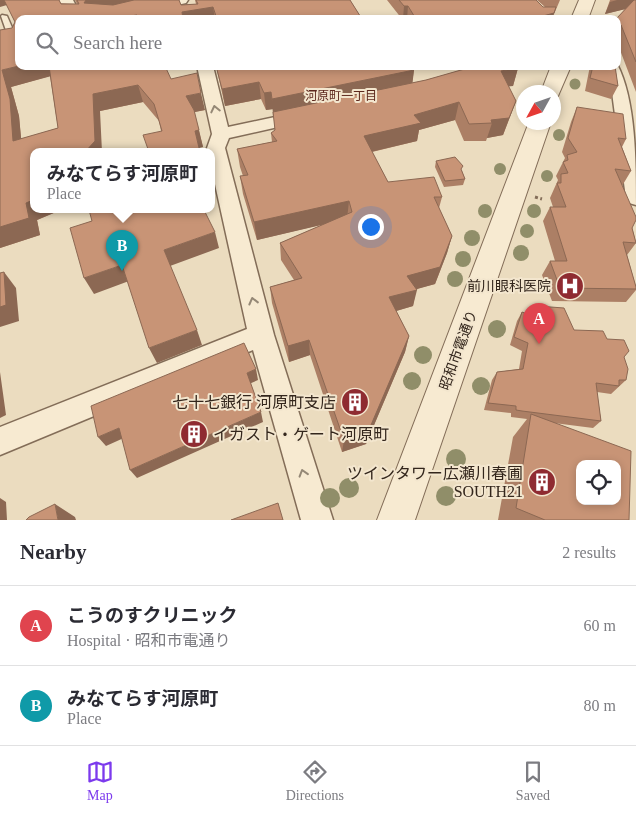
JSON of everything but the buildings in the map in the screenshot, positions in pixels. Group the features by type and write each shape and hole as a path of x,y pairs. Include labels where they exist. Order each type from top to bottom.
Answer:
{"street":[{"path":"66,0 74,15"},
{"path":"581,15 587,0"},
{"path":"120,15 185,3"},
{"path":"206,70 221,134 216,148 261,335 317,520"},
{"path":"554,85 559,70"},
{"path":"614,70 618,77 621,94 636,198"},
{"path":"221,134 317,114"},
{"name":"昭和市電通り","path":"396,520 537,130"},
{"path":"0,441 261,335"}],"lane":[{"path":"4,16 11,39"}],"place":[{"name":"みなてらす河原町","path":"122,271"},
{"name":"前川眼科医院","path":"570,286"},
{"name":"こうのすクリニック","path":"539,344"},
{"name":"七十七銀行 河原町支店","path":"355,402"},
{"name":"イガスト・ゲート河原町","path":"194,434"},
{"name":"ツインタワー広瀬川春圃 SOUTH21","path":"542,482"}],"district":[{"name":"河原町一丁目","path":"341,96"}]}
